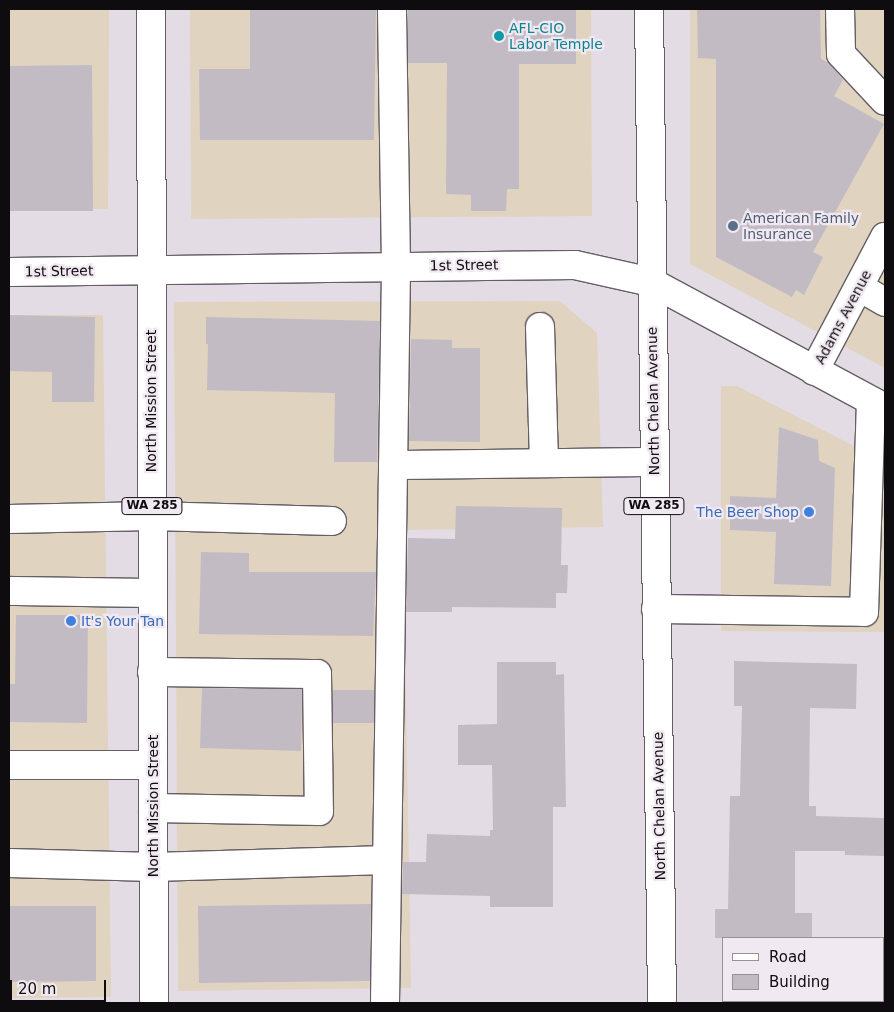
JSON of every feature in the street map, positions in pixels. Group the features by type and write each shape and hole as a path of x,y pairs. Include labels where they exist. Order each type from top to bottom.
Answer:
{"main road":[{"name":"North Mission Street","path":"151,9 154,1003"},
{"path":"385,1003 396,266 392,9"},
{"name":"North Chelan Avenue","path":"649,9 651,282 662,1003"},
{"path":"840,9 841,54 885,101"},
{"name":"Adams Avenue","path":"814,371 885,237"},
{"name":"1st Street","path":"9,272 575,265 651,282 878,404"},
{"path":"858,287 885,302"},
{"path":"540,327 544,463"},
{"path":"656,609 864,612 878,404"},
{"path":"393,465 654,462"},
{"path":"9,519 152,516 332,522"},
{"path":"9,591 152,593"},
{"path":"152,672 317,674 319,811 153,808"},
{"path":"9,765 153,765"},
{"path":"9,863 153,867 387,860"}],"shaded area":[{"path":"9,9 109,9 108,209 9,208"},
{"path":"190,9 591,9 592,216 191,219"},
{"path":"690,9 885,9 885,368 690,264"},
{"path":"560,301 597,333 603,527 403,530 411,988 178,991 174,302"},
{"path":"9,315 103,315 111,997 9,998"},
{"path":"721,386 737,386 885,462 885,632 721,631"}],"building":[{"path":"250,9 376,9 374,140 200,140 199,69 250,69"},
{"path":"408,9 576,9 576,64 519,64 519,189 507,189 506,211 471,211 471,195 446,194 447,63 408,63"},
{"path":"697,9 820,9 821,59 829,63 843,80 834,96 884,124 813,252 823,257 804,295 796,290 792,297 716,257 716,59 698,58"},
{"path":"92,65 93,211 9,211 9,66"},
{"path":"9,315 95,317 94,402 52,402 52,372 9,371"},
{"path":"206,317 380,321 377,462 334,462 335,393 207,390 208,344 206,344"},
{"path":"411,339 452,340 452,348 480,348 480,442 409,441"},
{"path":"779,427 818,440 819,461 835,468 831,586 774,584 776,532 730,530 730,496 776,498"},
{"path":"456,506 562,508 561,565 568,565 567,593 556,593 556,608 452,607 452,612 406,612 408,538 455,539"},
{"path":"201,552 249,553 249,572 376,572 373,636 199,634"},
{"path":"16,615 88,615 87,723 9,722 9,684 15,684"},
{"path":"734,661 857,664 856,709 810,708 809,806 816,806 816,816 885,818 885,856 845,855 845,851 795,851 795,913 812,913 812,937 715,938 715,909 728,909 730,796 740,796 742,706 734,706"},
{"path":"497,662 556,662 556,675 564,674 566,807 553,807 553,907 490,907 490,896 402,894 403,862 426,862 427,834 490,836 490,830 493,830 492,765 458,765 458,725 497,724"},
{"path":"202,688 302,689 301,751 200,748"},
{"path":"333,690 374,690 374,723 333,723"},
{"path":"371,904 370,981 199,983 198,906"},
{"path":"9,906 96,906 96,981 9,982"}],"place":[{"name":"AFL-CIO Labor Temple","path":"499,36"},
{"name":"American Family Insurance","path":"733,226"},
{"name":"The Beer Shop","path":"809,512"},
{"name":"It's Your Tan","path":"71,621"}]}
